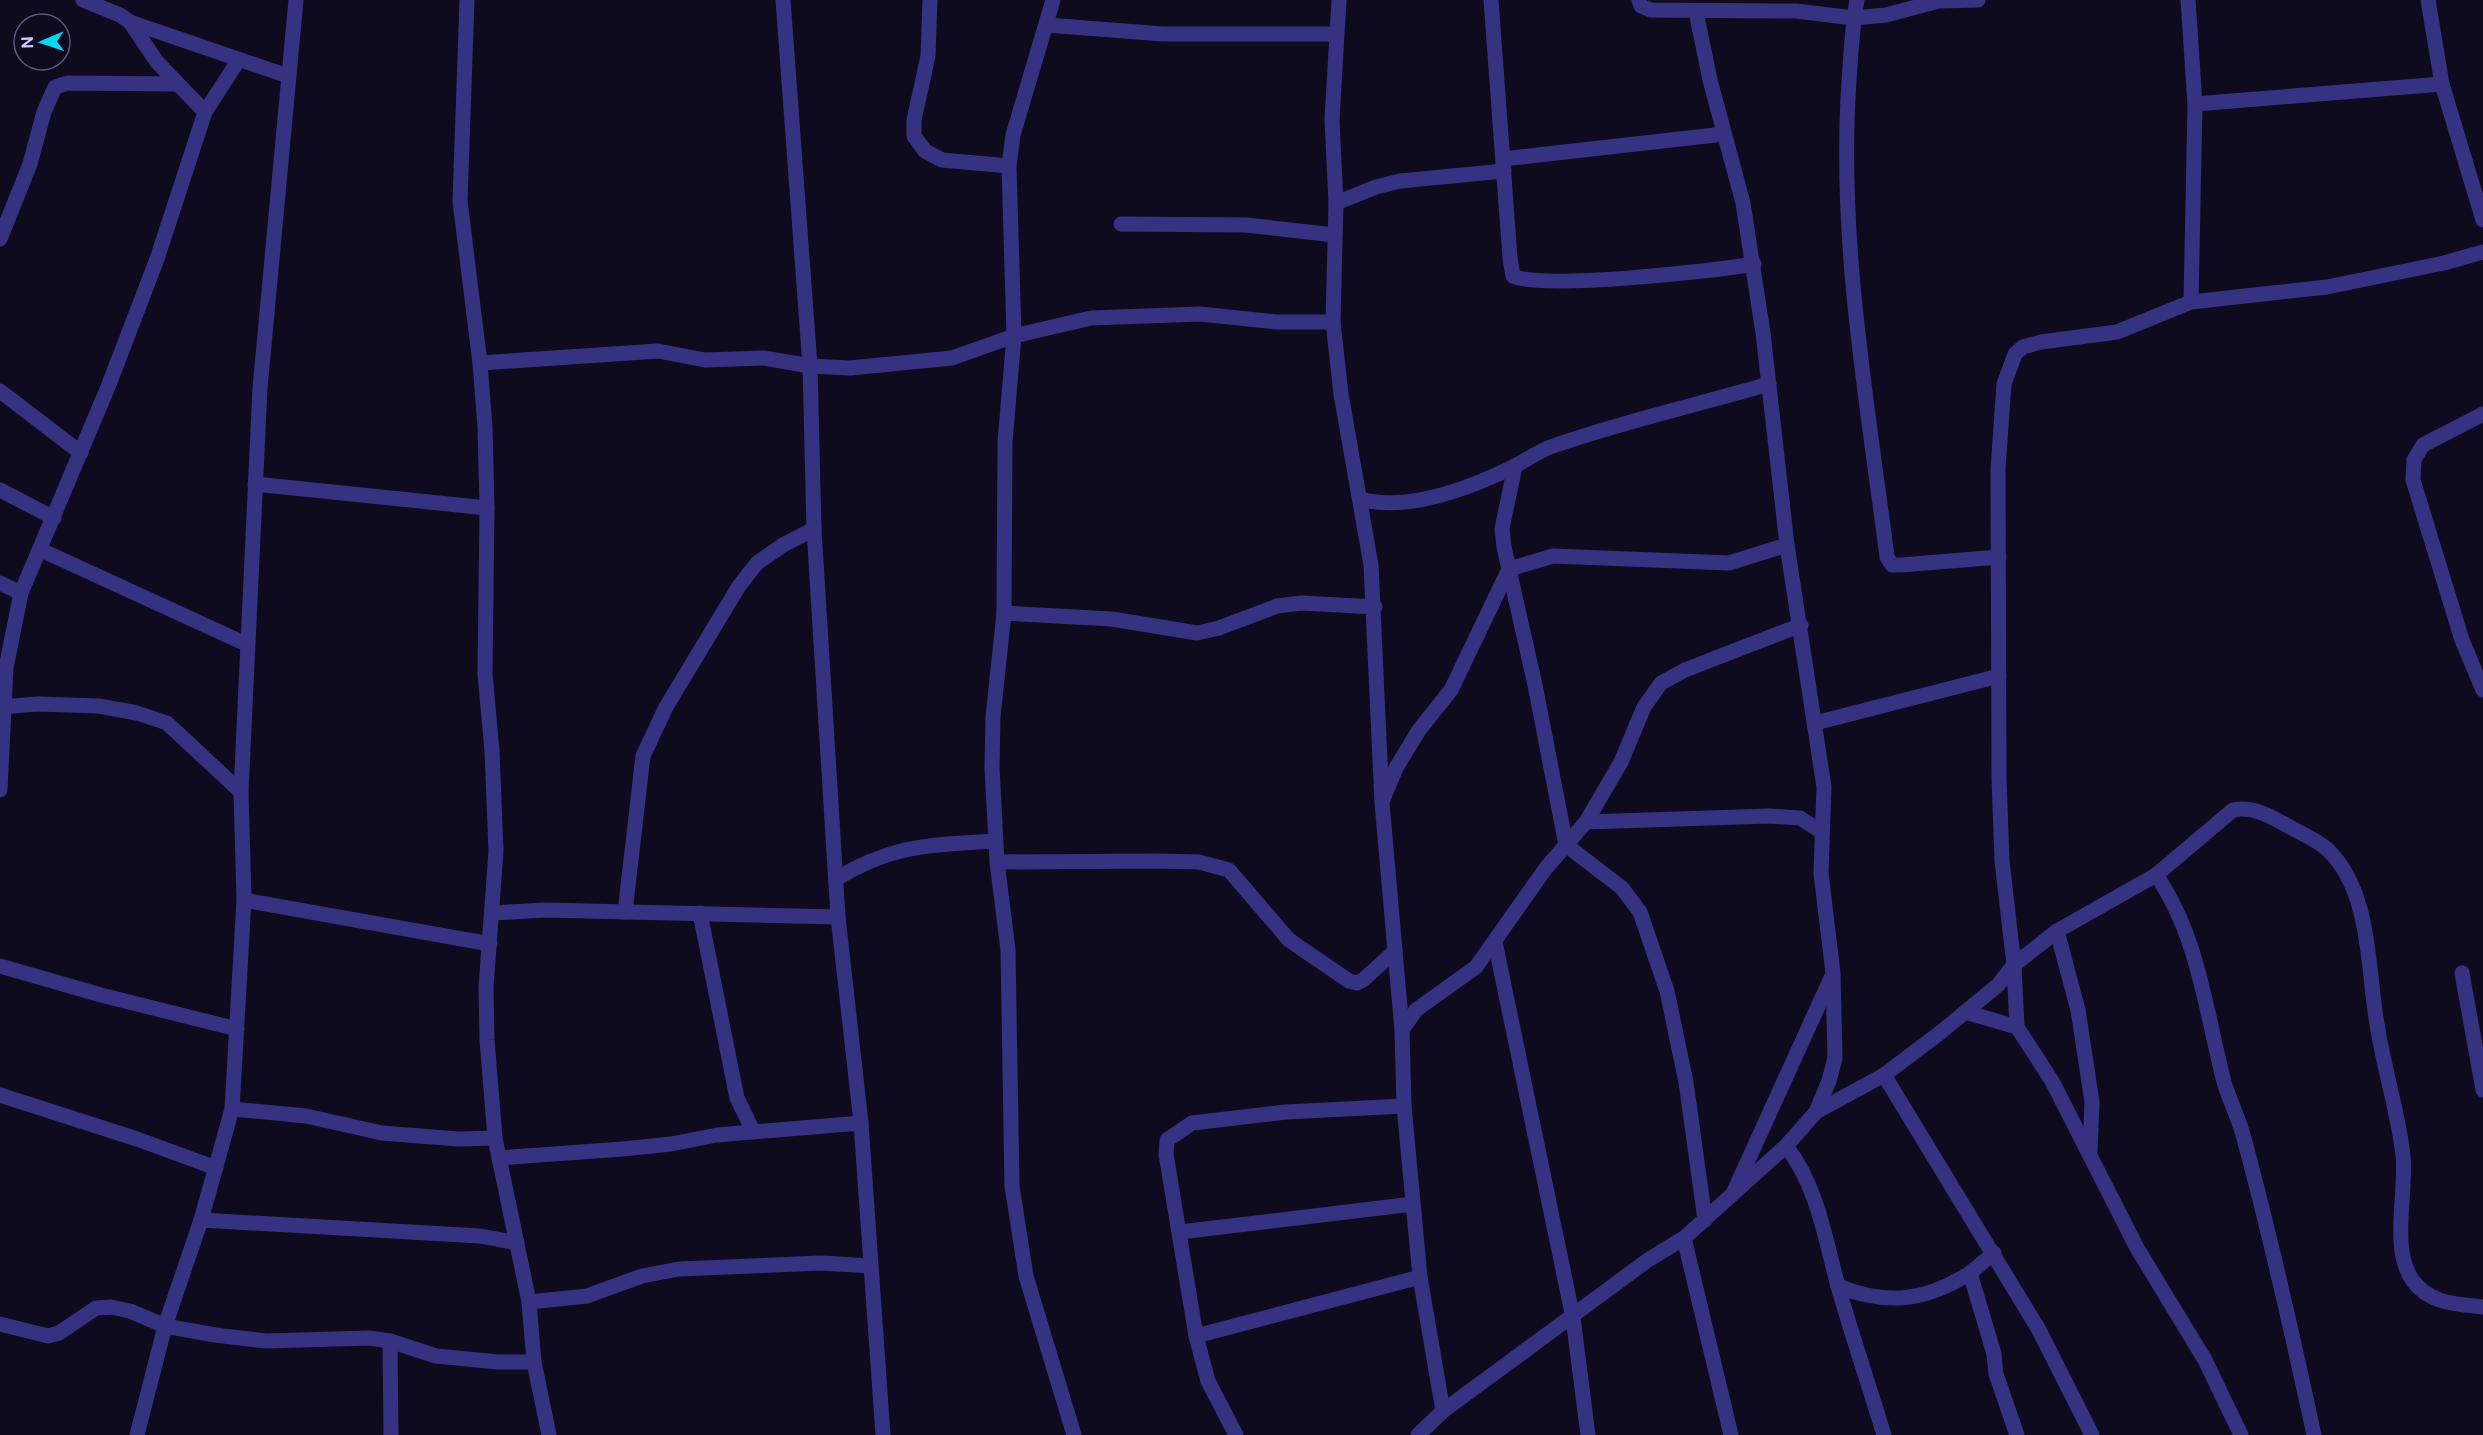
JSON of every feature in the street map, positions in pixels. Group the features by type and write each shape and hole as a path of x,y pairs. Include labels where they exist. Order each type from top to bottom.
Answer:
{"street":[{"path":"83,0 125,19 238,61 288,76"},
{"path":"114,0 125,19 177,84 205,112"},
{"path":"137,1435 165,1326 201,1220 232,1108 244,900 241,792 255,484 268,288 296,0"},
{"path":"467,0 460,201 480,363 487,508 485,674 492,751 496,851 486,987 487,1040 495,1138 529,1302 534,1362 549,1435"},
{"path":"783,0 810,366 814,529 838,917 861,1123 883,1435"},
{"path":"930,0 928,56 923,88 914,120 914,136 925,151 942,160 1009,166"},
{"path":"1053,0 1013,135 1009,166 1014,336 1005,442 1004,613 992,746 995,842 1008,950 1014,1203 1026,1276 1074,1435"},
{"path":"1339,0 1332,120 1336,203 1333,322 1341,394 1370,557 1375,607 1382,803 1402,1030 1404,1106 1420,1277 1443,1411"},
{"path":"1491,0 1510,258 1514,276 1523,281 1688,273 1754,264"},
{"path":"1640,0 1641,6 1651,10 1796,11 1854,18 1886,15 1939,1 1978,0"},
{"path":"1857,0 1845,139 1854,294 1887,557 1892,565 1999,557"},
{"path":"2188,0 2195,104 2191,302"},
{"path":"2428,0 2442,84 2483,220"},
{"path":"1418,1435 1443,1411 1648,1260 1684,1238 1730,1199 1786,1146 1816,1112 1829,1081 1835,1058 1833,973 1821,873 1824,787 1801,624 1787,545 1754,264 1743,203 1724,134 1696,12"},
{"path":"1047,25 1163,34 1336,34"},
{"path":"0,790 1,707 10,636 21,593 81,453 157,259 205,112 238,61"},
{"path":"0,239 30,164 44,112 56,87 68,83 177,84"},
{"path":"2195,104 2442,84"},
{"path":"1336,203 1376,186 1400,181 1724,134"},
{"path":"1121,224 1246,225 1335,235"},
{"path":"2241,1435 2205,1360 2133,1240 2037,1056 2017,1028 2014,966 2001,842 1999,557 2000,429 2004,384 2015,354 2023,348 2041,342 2117,332 2191,302 2327,287 2444,263 2483,252"},
{"path":"480,363 658,351 705,360 764,358 810,366 850,368 952,358 1014,336 1091,318 1169,314 1229,315 1305,324 1333,322"},
{"path":"1360,499 1378,504 1398,504 1459,490 1561,443 1769,384"},
{"path":"0,391 81,453"},
{"path":"2483,414 2423,445 2414,460 2413,480 2462,640 2483,690"},
{"path":"1515,466 1502,529 1566,845 1622,888 1640,912 1667,991 1686,1082 1705,1220"},
{"path":"255,484 487,508"},
{"path":"0,490 54,518"},
{"path":"625,912 643,756 666,706 739,586 757,563 783,545 814,529"},
{"path":"1382,803 1396,768 1413,740 1451,690 1509,569 1533,560 1553,556 1585,555 1729,563 1787,545"},
{"path":"41,550 246,644"},
{"path":"0,583 21,593"},
{"path":"1004,613 1112,619 1197,633 1219,628 1277,606 1302,603 1375,607"},
{"path":"1402,1030 1416,1010 1476,967 1496,942 1546,868 1586,822 1621,762 1644,707 1662,683 1686,670 1801,624"},
{"path":"1815,723 1999,676"},
{"path":"1,707 38,704 99,706 137,712 167,723 241,792"},
{"path":"1816,1112 1884,1075 1998,985 2014,966 2057,931 2156,875 2233,810 2243,808 2271,817 2327,849 2346,874 2362,917 2371,969 2377,1028 2403,1156 2401,1221 2407,1270 2414,1282 2433,1299 2450,1304 2483,1306"},
{"path":"1586,822 1779,817 1800,818 1822,832"},
{"path":"836,879 884,854 922,846 995,842"},
{"path":"997,862 1157,861 1216,865 1229,870 1289,940 1349,981 1357,983 1363,980 1395,951"},
{"path":"2156,875 2182,922 2206,998 2225,1085 2241,1127 2304,1378 2314,1435"},
{"path":"244,900 490,944"},
{"path":"493,913 545,910 838,917"},
{"path":"700,913 736,1098 753,1131"},
{"path":"2057,931 2078,1010 2092,1102 2090,1154"},
{"path":"1496,942 1573,1317 1588,1435"},
{"path":"0,966 101,995 237,1029"},
{"path":"1730,1199 1833,973"},
{"path":"2462,973 2483,1090"},
{"path":"1965,1012 2017,1028"},
{"path":"1884,1075 1994,1253 2038,1330 2092,1435"},
{"path":"0,1095 137,1139 216,1168"},
{"path":"1236,1435 1208,1381 1196,1336 1166,1154 1167,1140 1192,1123 1286,1112 1404,1106"},
{"path":"232,1108 306,1116 392,1134 458,1139 495,1138"},
{"path":"500,1158 661,1145 753,1131 861,1123"},
{"path":"1786,1146 1799,1161 1814,1198 1838,1286 1884,1435"},
{"path":"1180,1232 1413,1204"},
{"path":"201,1220 480,1236 517,1243"},
{"path":"1684,1238 1731,1435"},
{"path":"1838,1286 1874,1297 1922,1296 1970,1273 1994,1253"},
{"path":"529,1302 587,1296 642,1276 679,1269 821,1263 871,1266"},
{"path":"1970,1273 1994,1354 1996,1374 2017,1435"},
{"path":"1196,1336 1420,1277"},
{"path":"0,1324 48,1336 59,1333 96,1308 111,1307 130,1311 165,1326 266,1341 369,1338 390,1341 436,1356 480,1361 534,1362"},
{"path":"390,1341 391,1435"}]}
